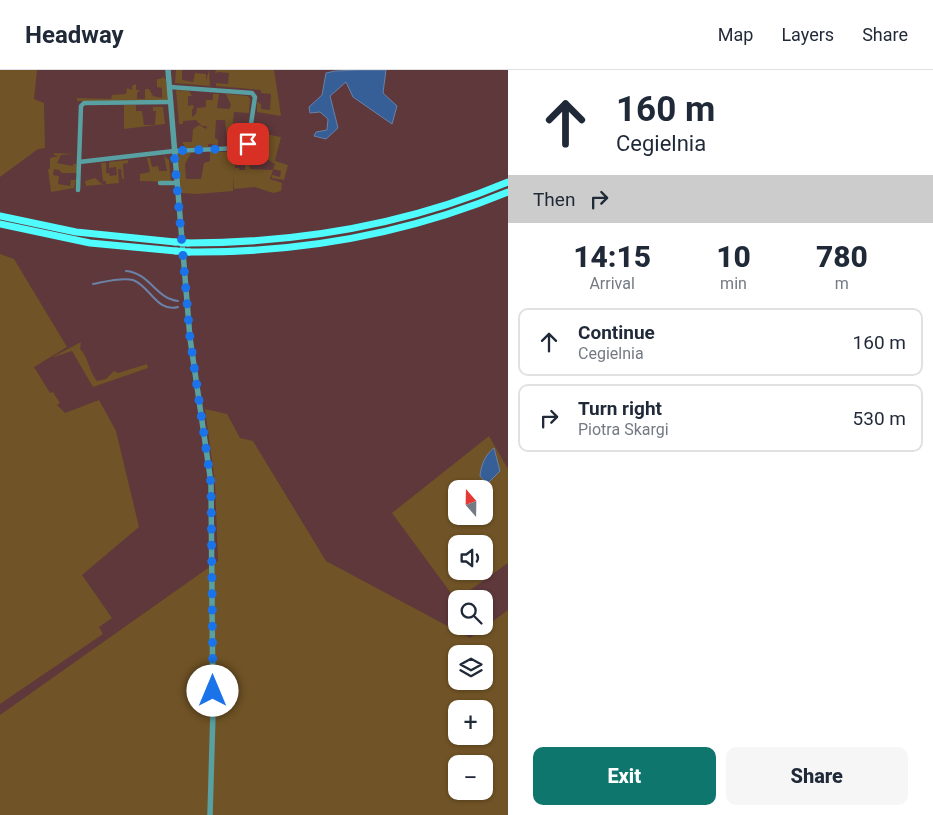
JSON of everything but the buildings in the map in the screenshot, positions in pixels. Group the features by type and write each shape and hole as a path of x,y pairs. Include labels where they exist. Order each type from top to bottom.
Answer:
{"main road":[{"path":"0,216 76,232 175,242 264,241 350,230 426,212 508,182"},
{"path":"0,224 90,243 189,252 249,251 340,241 420,223 508,192"}],"street":[{"path":"168,70 190,338 211,483 213,712 210,815"},
{"path":"79,162 174,151 240,148 248,144 255,97 252,93 170,87"},
{"path":"78,190 81,106 84,103 170,102"},
{"path":"160,183 177,183"}],"shaded area":[{"path":"0,70 37,70 34,99 44,103 45,148 38,149 0,177"},
{"path":"176,70 182,70 182,80 193,82 195,73 206,74 206,81 209,70 210,86 175,83"},
{"path":"216,70 274,70 281,116 257,112 257,102 261,104 261,109 270,110 271,94 261,93 261,90 216,86 216,83 228,84 229,73 218,72 215,74"},
{"path":"162,77 166,79 168,98 165,101 77,101 77,98 111,99 112,95 126,94 127,88 132,90 132,86 136,84 136,90 140,90 137,93 137,99 145,99 145,89 149,89 153,96 162,98 162,88 157,87 157,79"},
{"path":"176,90 189,91 192,96 188,96 188,106 193,105 194,107 192,117 196,114 197,108 206,107 206,100 213,100 213,94 219,94 217,108 229,109 231,105 226,94 248,96 250,99 249,113 234,112 232,131 234,133 242,133 243,127 247,127 246,140 240,145 228,146 225,120 216,120 215,138 218,140 218,145 208,144 208,147 186,148 182,142 192,142 193,129 199,125 206,129 207,126 202,126 196,120 183,121 183,124 179,124"},
{"path":"124,105 136,105 136,111 142,111 144,125 155,125 156,111 153,111 153,107 163,107 165,124 124,129"},
{"path":"254,132 281,137 275,161 288,165 284,180 272,178 272,175 280,177 281,171 273,169 275,164 253,151 255,151 254,140 256,140 259,148 267,147 267,136 254,135"},
{"path":"248,151 250,169 273,170 270,179 282,183 281,191 273,193 255,187 234,189 233,176 233,191 197,194 181,193 178,153 191,153 185,164 186,179 201,179 204,163 210,161 210,152 235,152 235,168 245,170 245,158 240,157 240,152"},
{"path":"54,153 74,154 61,155 57,163 73,166 73,164 77,164 77,173 62,173 54,169 53,175 59,176 58,184 70,186 71,180 76,180 74,188 51,192 48,169 50,169 50,158 59,156 54,155"},
{"path":"164,156 169,160 171,182 140,181 140,174 150,172 147,158 150,158 152,167 158,166 159,171 167,171"},
{"path":"128,160 128,163 123,164 124,179 122,179 121,169 118,169 119,183 86,186 85,181 95,178 102,184 106,184 106,181 103,181 101,163 106,163 106,173 109,173 110,176 117,175 116,167 109,168 109,162"},
{"path":"0,254 14,259 67,347 34,367 50,393 53,392 60,403 57,405 65,413 99,400 116,431 139,527 82,575 112,618 99,627 103,634 0,704"},
{"path":"81,342 80,349 97,381 106,379 114,371 118,373 147,364 148,368 93,387 72,351 51,358"},
{"path":"205,409 227,414 240,438 253,441 326,561 448,626 448,635 464,635 470,638 474,635 493,635 493,621 508,610 508,815 0,815 0,715 218,561 215,483"},
{"path":"489,436 508,469 508,563 493,574 493,535 448,535 448,580 484,580 470,590 449,590 392,513"}],"water":[{"path":"386,70 383,93 397,106 392,124 353,97 346,82 330,96 338,128 326,139 314,136 316,132 327,130 328,119 320,112 310,113 309,107 322,95 326,73"},
{"path":"494,448 500,471 491,480 484,480 480,476 482,464"}],"waterway":[{"path":"126,271 141,276 164,296 178,301"},
{"path":"93,284 118,279 133,280 139,283 159,303 171,308 178,307"}],"route":[{"path":"213,691 211,483 186,303 174,151 240,148 248,144"}]}
